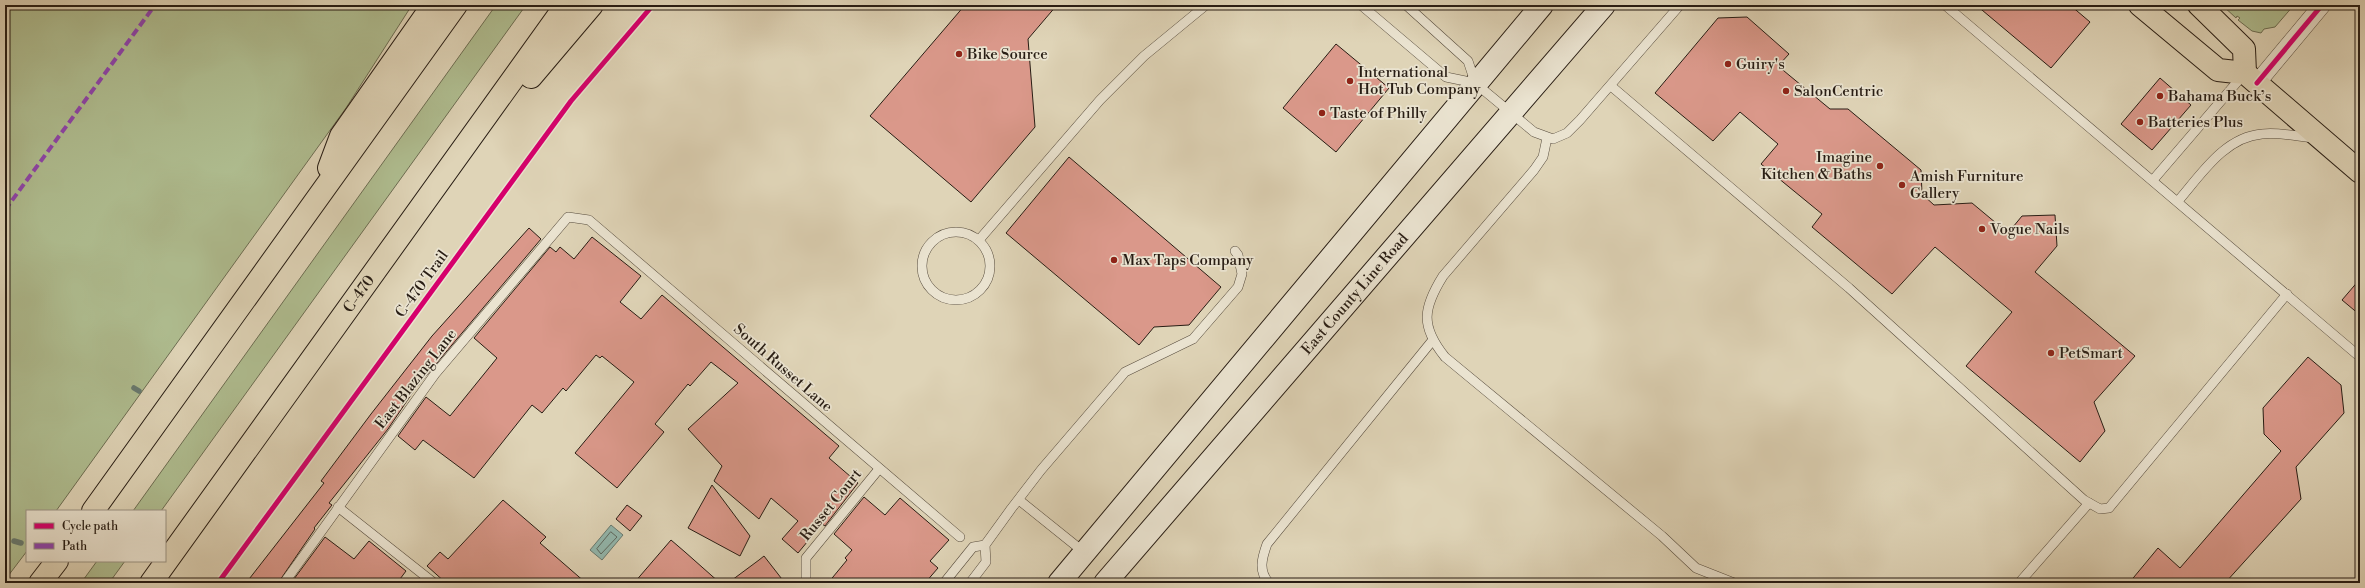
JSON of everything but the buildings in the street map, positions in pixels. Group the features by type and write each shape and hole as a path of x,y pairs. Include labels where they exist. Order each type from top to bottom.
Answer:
{"main road":[{"path":"317,198 341,136 433,5"},
{"path":"94,510 456,5"},
{"name":"C-470","path":"151,583 566,5"},
{"path":"435,188 460,171 517,94 592,5"},
{"path":"1059,583 1475,83 1542,5"},
{"name":"East County Line Road","path":"1106,583 1604,5"},
{"path":"2140,5 2218,70 2251,78 2360,172"},
{"path":"2199,5 2244,49 2251,78"},
{"path":"40,583 55,562"}],"street":[{"path":"2251,78 2322,5"}],"lane":[{"path":"979,240 1100,100 1144,56 1206,5"},
{"path":"1361,5 1446,77 1475,83 1534,132 1547,138 1560,137 1567,133 1611,86 1680,5"},
{"path":"1406,5 1468,61 1475,83"},
{"path":"1945,5 2178,201 2360,357"},
{"path":"2153,180 2251,78"},
{"path":"1611,86 1849,288 2089,503 2100,509 2109,508 2287,294"},
{"path":"2178,201 2223,152 2240,139 2269,133 2322,139"},
{"path":"1547,138 1540,162 1443,276 1436,287 1427,311 1428,327 1432,341 1445,357 1662,536 1696,568 1734,583"},
{"name":"East Blazing Lane","path":"284,583 338,506 435,374 568,217 589,220"},
{"name":"South Russet Lane","path":"589,220 960,537"},
{"path":"954,232 970,234 979,240 986,250 990,262 989,274 980,289 966,299 954,300 942,298 932,291 925,283 921,262 930,242 939,236 954,232"},
{"path":"970,583 986,562 985,545 1041,470 1125,372 1184,345 1210,321 1241,281 1241,267 1235,251"},
{"path":"1269,583 1263,577 1261,559 1267,544 1432,341"},
{"name":"Russet Court","path":"806,583 806,558 879,469"},
{"path":"1019,500 1085,553"},
{"path":"2020,583 2089,503"},
{"path":"338,506 434,583"},
{"path":"944,583 973,547 985,545"}],"green space":[{"path":"5,5 412,5 346,108 57,510 26,510 26,552 5,580"},
{"path":"496,5 526,5 162,510 134,510"},
{"path":"2222,5 2294,5 2275,27 2264,29 2261,33 2252,31 2238,20 2240,18 2237,16 2236,18"},
{"path":"96,562 124,562 109,583 81,583"}],"water":[{"path":"611,525 623,535 602,560 590,550"}],"waterway":[{"path":"134,388 139,391"},
{"path":"14,541 21,543"}],"marked path":[{"path":"5,210 155,5"}],"cycle path":[{"name":"C-470 Trail","path":"218,583 571,101 653,5"},
{"path":"2257,83 2322,5"}],"place":[{"name":"Bike Source","path":"959,54"},
{"name":"Guiry's","path":"1728,64"},
{"name":"International Hot Tub Company","path":"1350,81"},
{"name":"SalonCentric","path":"1786,91"},
{"name":"Bahama Buck’s","path":"2160,96"},
{"name":"Taste of Philly","path":"1322,113"},
{"name":"Batteries Plus","path":"2140,122"},
{"name":"Imagine Kitchen & Baths","path":"1880,166"},
{"name":"Amish Furniture Gallery","path":"1902,185"},
{"name":"Vogue Nails","path":"1982,229"},
{"name":"Max Taps Company","path":"1114,260"},
{"name":"PetSmart","path":"2051,353"}]}
